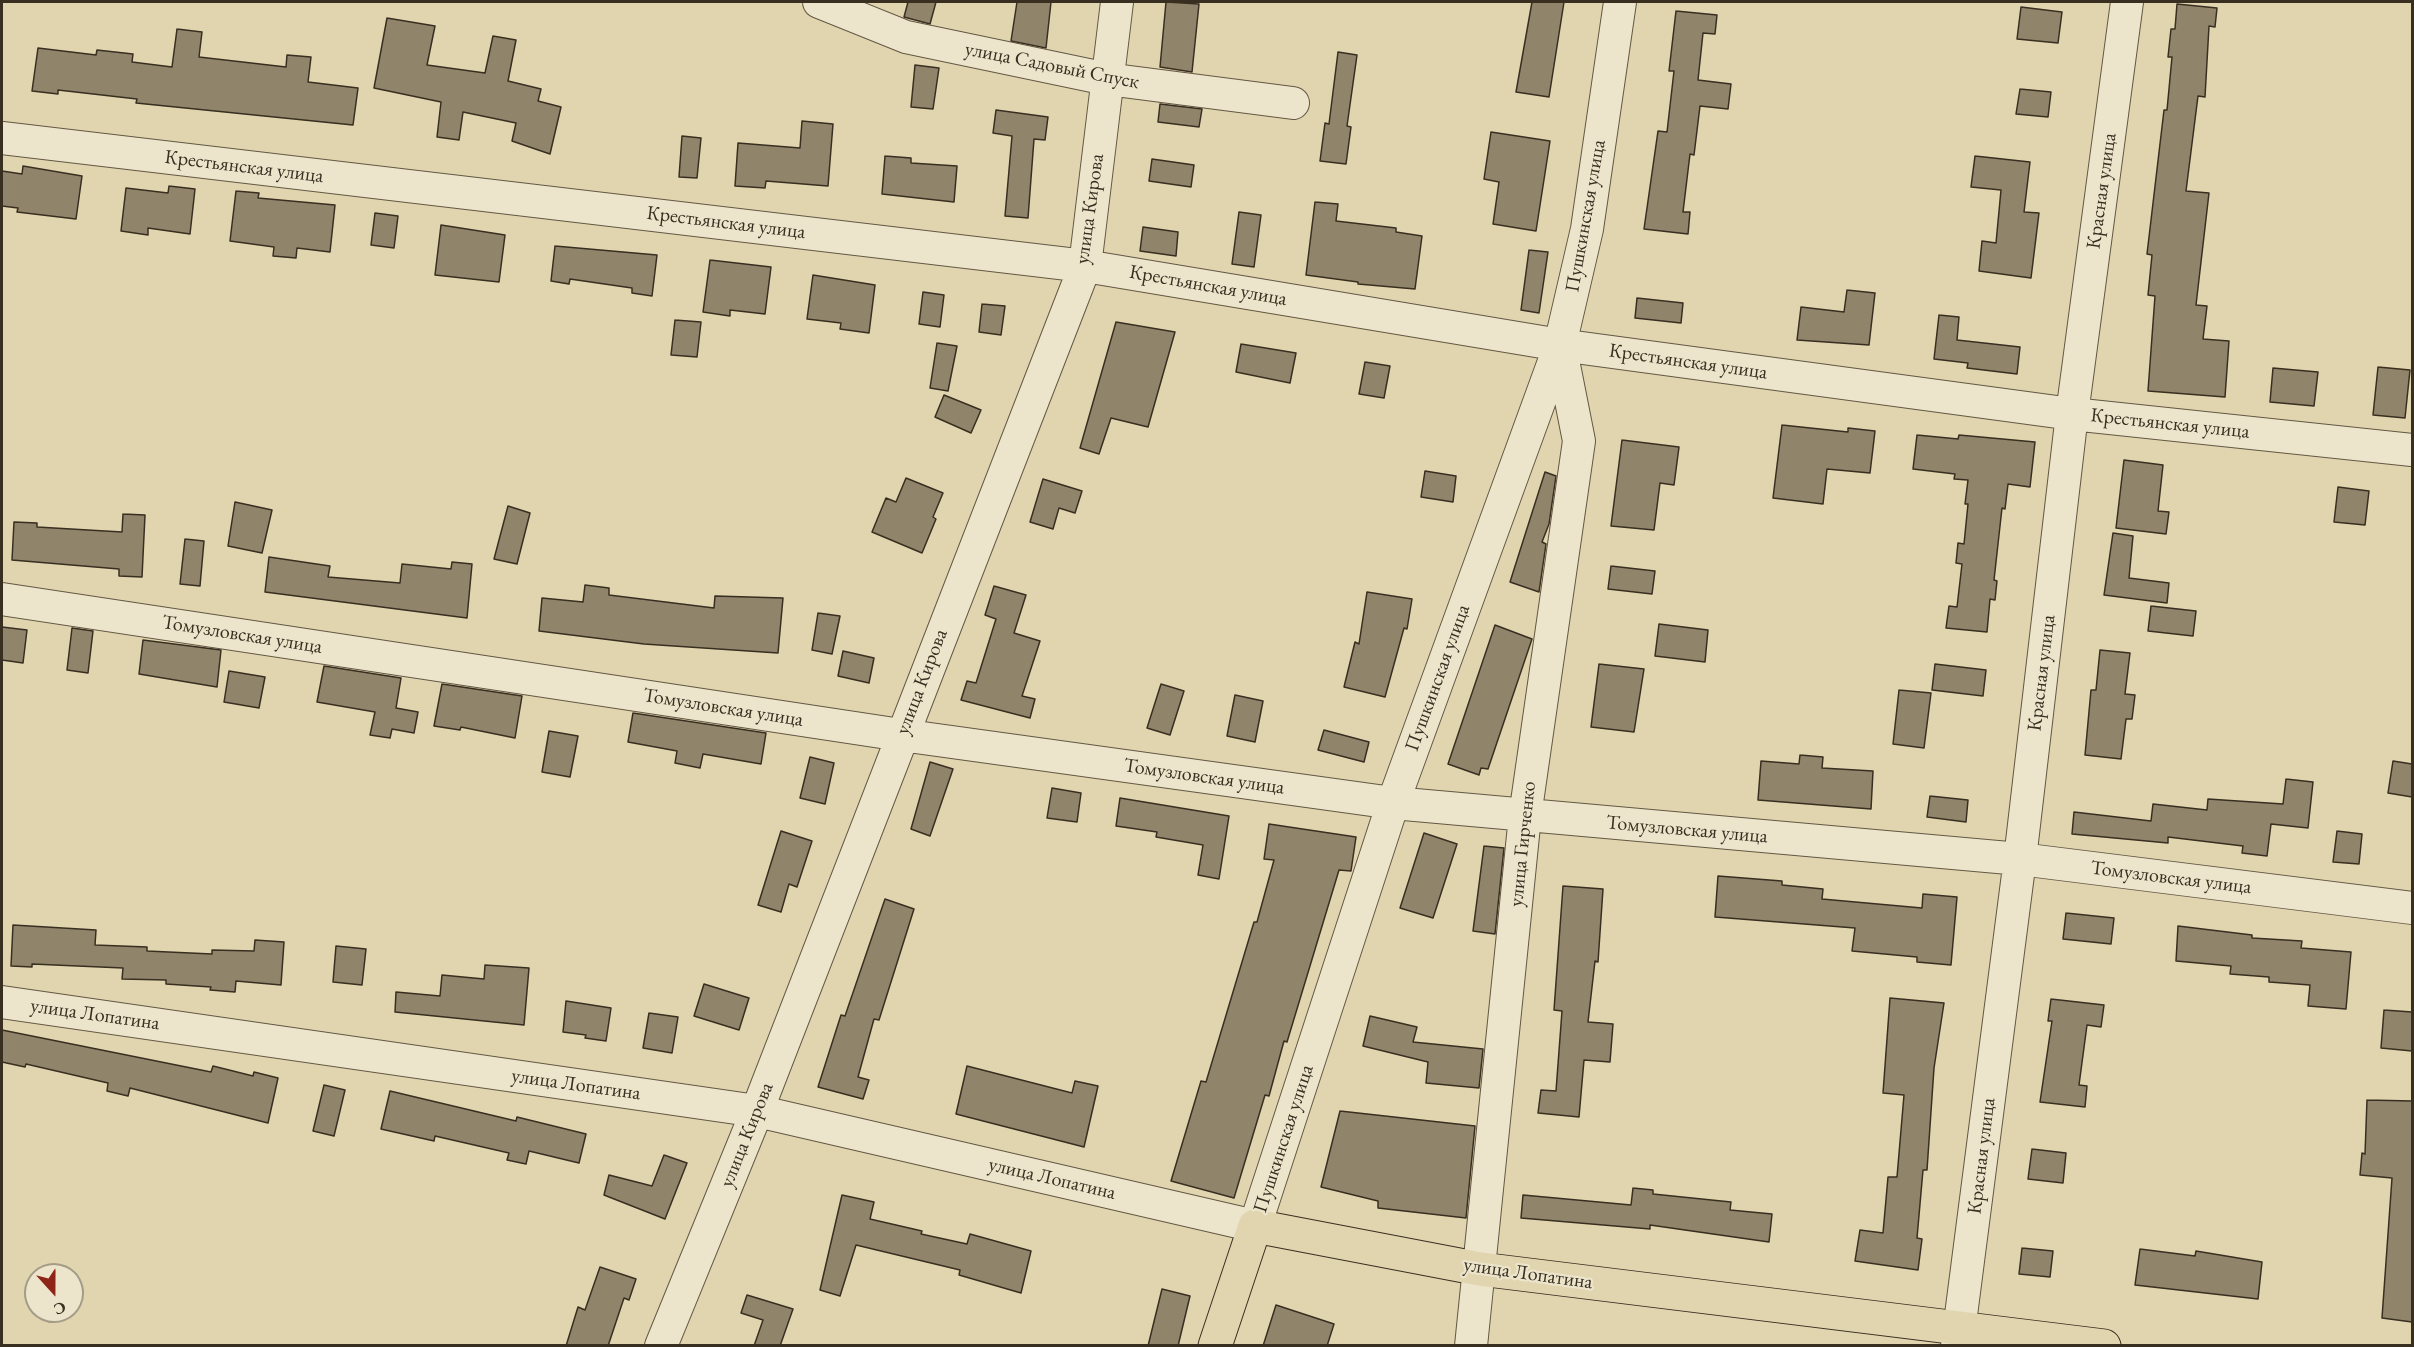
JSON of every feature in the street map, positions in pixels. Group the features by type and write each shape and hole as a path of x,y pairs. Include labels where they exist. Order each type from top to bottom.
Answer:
{"main road":[{"name":"улица Лопатина","path":"1255,1226 1480,1269 1958,1337 2104,1346"},
{"name":"Пушкинская улица","path":"1215,1346 1255,1226"}],"street":[{"name":"улица Садовый Спуск","path":"819,2 906,37 1107,79 1293,103"},
{"name":"улица Кирова","path":"661,1346 757,1111 901,735 1085,266 1117,2"},
{"name":"Пушкинская улица","path":"1255,1226 1393,803 1560,345 1587,229 1620,2"},
{"name":"Красная улица","path":"1958,1337 2020,859 2072,414 2127,2"},
{"name":"Крестьянская улица","path":"2,138 1085,266 1560,345 2072,414 2412,450"},
{"name":"улица Гирченко","path":"1471,1346 1525,816 1579,441 1560,345"},
{"name":"Томузловская улица","path":"2,599 901,735 1393,803 2020,859 2412,908"},
{"name":"улица Лопатина","path":"2,1002 757,1111 1255,1226"}],"building":[{"path":"908,2 936,2 930,24 904,17"},
{"path":"1017,2 1051,2 1046,48 1011,41"},
{"path":"1166,2 1199,4 1192,72 1160,67"},
{"path":"1532,2 1564,2 1549,97 1516,92"},
{"path":"2177,4 2217,8 2215,27 2209,26 2205,97 2198,96 2186,191 2209,193 2196,305 2207,306 2203,339 2229,341 2225,397 2148,391 2155,296 2148,295 2152,255 2147,254 2164,110 2167,110 2172,57 2168,57 2171,29 2175,29"},
{"path":"2021,7 2062,12 2058,43 2017,39"},
{"path":"1676,11 1717,15 1715,34 1703,33 1698,80 1731,84 1728,109 1700,106 1694,155 1690,154 1683,212 1690,212 1688,234 1644,229 1658,131 1667,132 1674,71 1669,71"},
{"path":"387,18 435,26 427,65 485,73 493,36 516,40 508,81 541,89 538,101 561,107 550,154 512,141 516,123 463,112 459,140 437,137 441,102 374,88"},
{"path":"177,29 202,32 199,57 286,67 287,55 311,57 308,82 358,88 353,125 136,103 137,99 58,90 58,94 32,91 38,48 96,55 97,50 133,54 132,62 172,67"},
{"path":"1338,52 1357,55 1347,126 1351,127 1346,164 1320,161 1325,123 1329,124"},
{"path":"915,65 939,68 933,109 911,107"},
{"path":"2020,89 2051,92 2048,117 2016,114"},
{"path":"1160,104 1202,109 1199,127 1158,122"},
{"path":"996,110 1048,117 1045,140 1034,139 1028,218 1005,216 1012,136 993,133"},
{"path":"802,121 833,124 828,186 766,181 765,188 735,186 738,143 800,148"},
{"path":"1491,132 1550,141 1536,231 1493,224 1499,182 1484,179"},
{"path":"682,136 701,138 697,178 679,177"},
{"path":"885,156 911,158 911,163 957,166 954,202 882,194"},
{"path":"1975,156 2030,162 2024,212 2039,213 2031,278 1979,271 1982,241 1996,243 2001,190 1971,187"},
{"path":"1152,159 1194,165 1191,187 1149,181"},
{"path":"23,166 82,176 76,219 17,212 18,208 2,206 2,171 22,174"},
{"path":"169,186 195,189 190,234 148,228 148,235 121,231 126,188 168,193"},
{"path":"236,191 259,193 258,198 335,205 330,252 297,248 296,258 273,256 274,247 230,241"},
{"path":"1315,202 1338,204 1336,221 1396,228 1396,232 1422,236 1415,289 1358,284 1358,282 1306,275"},
{"path":"1239,212 1261,215 1254,267 1232,264"},
{"path":"375,213 398,216 394,248 371,245"},
{"path":"441,225 505,235 499,282 435,275"},
{"path":"1143,227 1178,232 1176,256 1140,251"},
{"path":"555,246 657,255 652,296 632,293 632,288 570,279 569,284 551,281"},
{"path":"1529,250 1548,252 1539,313 1521,310"},
{"path":"710,260 771,267 765,314 730,310 730,316 703,312"},
{"path":"813,275 875,285 869,333 840,329 841,323 807,319"},
{"path":"1847,290 1875,293 1869,345 1797,340 1801,307 1844,312"},
{"path":"923,292 944,295 940,327 919,324"},
{"path":"1637,298 1683,303 1681,323 1635,318"},
{"path":"982,304 1005,306 1001,335 979,332"},
{"path":"1939,315 1959,317 1957,340 2020,347 2017,374 1967,368 1968,363 1934,359"},
{"path":"675,320 701,322 697,357 671,355"},
{"path":"1116,322 1175,332 1148,427 1111,418 1099,454 1080,448"},
{"path":"937,343 957,346 948,391 930,388"},
{"path":"1241,344 1296,353 1290,383 1236,372"},
{"path":"1365,362 1390,366 1384,398 1359,394"},
{"path":"2378,367 2410,370 2405,418 2373,415"},
{"path":"2273,368 2318,372 2314,406 2270,402"},
{"path":"944,395 981,410 971,433 935,417"},
{"path":"1782,425 1848,432 1848,428 1875,431 1870,473 1827,469 1823,504 1773,498"},
{"path":"1917,435 1958,439 1959,435 2035,442 2030,487 2008,484 2005,509 2002,508 1994,580 1997,581 1995,600 1990,599 1987,632 1946,628 1949,606 1957,607 1962,564 1956,563 1958,543 1964,544 1968,480 1954,479 1955,474 1913,469"},
{"path":"1622,440 1679,447 1674,485 1660,483 1654,530 1611,526"},
{"path":"2124,460 2163,465 2158,511 2169,512 2166,534 2116,528"},
{"path":"1425,471 1456,476 1453,502 1421,497"},
{"path":"1545,472 1556,476 1549,524 1542,542 1546,544 1539,592 1510,582"},
{"path":"906,478 943,493 933,517 936,519 922,553 872,532 886,498 896,502"},
{"path":"1043,479 1082,491 1075,513 1059,508 1053,529 1030,522"},
{"path":"2338,487 2369,491 2365,525 2334,522"},
{"path":"235,502 272,510 262,553 228,546"},
{"path":"508,506 530,513 517,564 494,559"},
{"path":"123,514 145,515 142,577 119,576 119,569 12,560 14,522 37,523 37,527 122,532"},
{"path":"2113,533 2133,536 2129,578 2169,583 2167,603 2104,595"},
{"path":"185,539 204,541 200,586 180,584"},
{"path":"269,557 330,566 328,577 400,583 402,564 451,569 452,562 472,564 467,618 265,592"},
{"path":"1611,566 1655,571 1652,594 1608,589"},
{"path":"585,585 609,588 609,595 714,608 715,596 783,598 778,653 644,644 539,631 542,598 583,602"},
{"path":"994,586 1026,595 1014,633 1040,641 1022,696 1035,699 1030,718 961,700 967,681 976,683 996,619 985,615"},
{"path":"1367,592 1412,599 1407,629 1404,628 1385,697 1344,687 1355,642 1359,644"},
{"path":"2151,606 2196,611 2193,636 2148,631"},
{"path":"818,613 840,616 832,654 812,650"},
{"path":"1659,624 1708,630 1705,662 1655,656"},
{"path":"1495,625 1532,639 1488,769 1481,768 1479,775 1448,764"},
{"path":"2,627 27,630 23,663 2,660"},
{"path":"72,628 93,631 88,673 67,670"},
{"path":"143,640 221,650 217,687 139,674"},
{"path":"2100,650 2130,653 2125,694 2135,695 2132,719 2126,719 2121,759 2085,755 2091,690 2096,690"},
{"path":"843,651 874,658 869,683 838,676"},
{"path":"1599,664 1644,669 1634,732 1591,727"},
{"path":"1935,664 1986,670 1983,696 1932,690"},
{"path":"324,666 401,678 396,708 418,712 414,733 392,729 390,738 370,735 375,712 317,702"},
{"path":"229,671 265,677 259,708 224,702"},
{"path":"442,684 522,696 515,738 461,727 460,730 434,726"},
{"path":"1161,684 1184,691 1170,735 1147,728"},
{"path":"1899,690 1931,693 1924,748 1893,744"},
{"path":"1235,695 1263,701 1255,742 1227,736"},
{"path":"633,713 766,733 761,764 703,754 700,768 675,763 677,751 628,742"},
{"path":"1324,730 1369,742 1364,762 1318,750"},
{"path":"549,731 578,736 570,777 542,772"},
{"path":"1800,755 1823,757 1822,768 1873,771 1871,809 1758,800 1761,761 1799,764"},
{"path":"810,757 834,763 825,804 800,798"},
{"path":"2393,761 2412,764 2412,797 2388,793"},
{"path":"930,762 953,769 930,836 911,829"},
{"path":"2286,779 2313,782 2308,828 2271,824 2267,856 2242,853 2243,846 2168,837 2168,843 2072,834 2074,812 2151,821 2153,804 2207,810 2208,799 2283,804"},
{"path":"1052,788 1081,793 1077,822 1047,818"},
{"path":"1930,796 1968,800 1966,822 1927,817"},
{"path":"1120,798 1229,816 1219,879 1198,875 1203,845 1156,837 1157,832 1116,826"},
{"path":"1269,824 1356,837 1351,871 1339,870 1287,1042 1284,1041 1269,1096 1265,1095 1234,1198 1171,1181 1201,1081 1206,1082 1254,922 1257,922 1274,860 1264,859"},
{"path":"781,831 812,841 797,887 789,884 781,912 758,905"},
{"path":"2337,831 2362,834 2359,864 2333,862"},
{"path":"1424,833 1457,844 1433,918 1400,908"},
{"path":"1484,846 1504,848 1495,934 1473,931"},
{"path":"1718,876 1782,881 1782,885 1823,889 1822,899 1922,908 1923,894 1957,897 1951,965 1917,962 1917,957 1852,951 1855,928 1715,917"},
{"path":"1563,886 1603,889 1598,962 1595,961 1588,1022 1613,1024 1610,1062 1584,1060 1579,1117 1538,1113 1541,1090 1556,1091 1562,1011 1554,1010"},
{"path":"885,899 914,909 879,1020 874,1019 858,1077 869,1080 863,1099 818,1087 841,1015 845,1016"},
{"path":"2066,913 2114,918 2111,944 2063,939"},
{"path":"13,925 96,930 95,945 147,947 147,951 212,954 212,950 254,951 255,940 284,942 281,985 236,981 235,992 210,990 211,987 166,984 166,980 122,979 123,968 32,964 32,967 11,966"},
{"path":"2178,926 2252,935 2252,938 2302,941 2301,948 2351,952 2346,1009 2308,1006 2310,985 2269,982 2269,977 2230,974 2231,966 2176,961"},
{"path":"336,946 366,949 362,985 333,982"},
{"path":"485,965 529,968 524,1025 395,1012 396,992 440,996 442,975 484,979"},
{"path":"704,984 749,998 739,1030 694,1016"},
{"path":"1890,998 1944,1003 1934,1068 1927,1170 1923,1170 1917,1238 1922,1239 1918,1270 1855,1261 1860,1230 1883,1233 1888,1177 1897,1177 1904,1095 1883,1093"},
{"path":"2051,999 2104,1005 2101,1027 2087,1025 2079,1085 2087,1086 2085,1107 2040,1102 2052,1021 2048,1021"},
{"path":"566,1001 611,1008 606,1041 563,1032"},
{"path":"2384,1010 2412,1012 2412,1051 2381,1048"},
{"path":"649,1013 678,1017 672,1053 643,1048"},
{"path":"1370,1016 1417,1027 1413,1042 1483,1049 1479,1088 1426,1083 1428,1062 1363,1046"},
{"path":"2,1030 211,1072 213,1066 253,1076 254,1072 278,1078 268,1123 130,1088 128,1096 107,1091 108,1083 26,1064 25,1067 2,1062"},
{"path":"967,1066 1072,1093 1075,1081 1098,1086 1084,1147 956,1114"},
{"path":"324,1085 345,1090 334,1136 313,1131"},
{"path":"390,1091 516,1121 517,1117 586,1134 579,1163 529,1151 526,1164 507,1160 509,1153 435,1136 434,1141 381,1129"},
{"path":"2367,1100 2412,1101 2412,1322 2382,1318 2392,1178 2360,1175 2362,1153 2365,1154"},
{"path":"1340,1111 1475,1126 1466,1218 1378,1208 1378,1201 1321,1187"},
{"path":"2032,1149 2066,1153 2063,1183 2028,1179"},
{"path":"664,1155 687,1163 665,1219 604,1195 609,1175 652,1186"},
{"path":"1633,1188 1653,1190 1653,1194 1731,1202 1730,1210 1772,1214 1769,1242 1650,1225 1650,1229 1521,1218 1523,1195 1631,1205"},
{"path":"842,1195 874,1202 870,1219 967,1244 970,1234 1031,1251 1021,1293 959,1275 960,1270 856,1245 840,1296 820,1290"},
{"path":"2022,1248 2053,1251 2050,1277 2019,1274"},
{"path":"2140,1249 2195,1256 2196,1251 2262,1262 2258,1299 2135,1285"},
{"path":"600,1267 636,1279 629,1300 624,1298 608,1346 566,1346 578,1307 585,1310"},
{"path":"1162,1289 1190,1296 1178,1346 1148,1346"},
{"path":"747,1295 793,1309 780,1346 754,1346 763,1320 741,1313"},
{"path":"1276,1305 1334,1324 1327,1346 1263,1346"}]}
